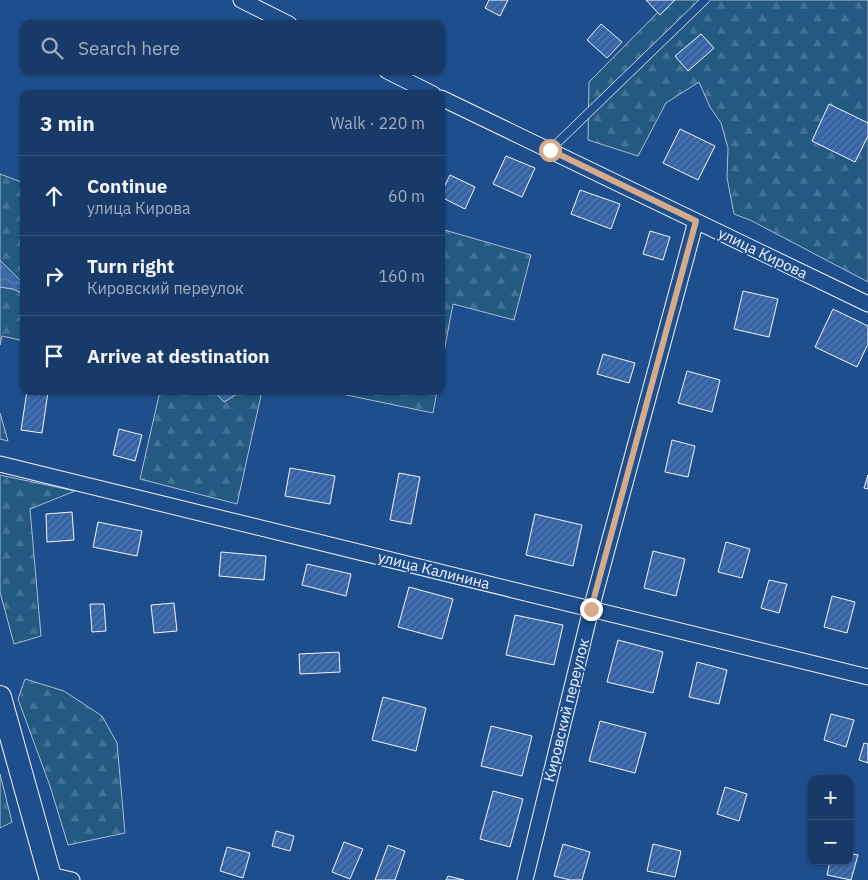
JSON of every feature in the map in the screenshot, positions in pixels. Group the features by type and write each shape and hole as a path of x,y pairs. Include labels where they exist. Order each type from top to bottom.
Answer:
{"main road":[{"path":"0,697 51,877"}],"street":[{"path":"241,0 281,20"},
{"path":"395,75 425,90"},
{"name":"улица Кирова","path":"445,100 868,304"},
{"name":"Кировский переулок","path":"525,880 591,609 696,221"},
{"name":"улица Калинина","path":"0,464 868,677"},
{"path":"51,877 72,880"}],"lane":[{"path":"550,150 705,0"}],"green space":[{"path":"670,0 868,0 868,282 750,220 734,214 727,178 728,148 721,123 710,107 699,82 666,103 638,156 588,140 589,82"},
{"path":"0,174 20,182 20,280 0,260"},
{"path":"445,230 531,255 514,320 453,304 445,347"},
{"path":"0,287 20,292 20,340 2,336 0,345"},
{"path":"159,395 218,395 224,402 235,395 261,395 237,504 140,479"},
{"path":"346,395 436,395 433,413"},
{"path":"0,413 8,441 0,439"},
{"path":"0,475 75,491 30,509 41,636 14,644 0,592"},
{"path":"25,679 64,691 102,716 117,743 125,833 68,845 50,786 18,699"},
{"path":"0,774 12,822 0,828"}],"water":[{"path":"0,260 20,280 20,292 0,287"},
{"path":"218,395 235,395 224,402"}],"building":[{"path":"489,0 508,0 500,16 485,8"},
{"path":"646,0 675,0 660,15"},
{"path":"601,24 622,42 607,58 587,40"},
{"path":"701,34 714,48 688,71 675,56"},
{"path":"829,104 868,123 868,136 855,162 812,141"},
{"path":"680,129 715,146 698,180 663,163"},
{"path":"506,156 535,168 522,197 493,184"},
{"path":"450,175 475,187 465,209 445,199 445,185"},
{"path":"580,190 620,204 611,229 571,214"},
{"path":"650,231 670,237 663,260 643,254"},
{"path":"743,291 778,299 769,337 734,329"},
{"path":"833,309 868,326 868,344 857,367 815,347"},
{"path":"603,354 635,363 629,383 597,374"},
{"path":"687,371 720,380 712,412 678,403"},
{"path":"26,395 48,395 42,433 21,430"},
{"path":"119,429 142,435 135,461 113,455"},
{"path":"672,440 695,446 688,477 665,472"},
{"path":"290,468 335,476 330,504 285,496"},
{"path":"399,473 420,477 411,524 390,520"},
{"path":"868,475 868,489 864,488"},
{"path":"72,512 74,540 47,542 46,514"},
{"path":"535,514 582,525 573,566 526,555"},
{"path":"98,522 142,531 137,556 93,547"},
{"path":"726,542 750,549 742,578 718,572"},
{"path":"653,551 685,559 676,596 644,588"},
{"path":"221,552 266,556 264,580 219,576"},
{"path":"307,564 351,574 346,596 302,585"},
{"path":"769,580 787,584 779,613 761,608"},
{"path":"409,587 453,599 442,639 398,627"},
{"path":"832,596 855,602 847,633 824,627"},
{"path":"174,603 177,631 154,633 151,605"},
{"path":"90,604 104,604 106,631 92,632"},
{"path":"515,615 563,625 554,665 506,655"},
{"path":"618,640 663,652 653,693 607,682"},
{"path":"339,652 340,672 300,674 299,654"},
{"path":"697,662 727,670 719,704 689,697"},
{"path":"383,697 426,708 416,751 372,740"},
{"path":"831,714 854,720 846,747 824,740"},
{"path":"600,721 646,733 635,773 589,761"},
{"path":"491,726 532,736 522,776 481,766"},
{"path":"864,743 868,744 868,763 859,760"},
{"path":"725,787 747,794 739,821 717,814"},
{"path":"493,791 523,799 510,847 480,839"},
{"path":"276,831 294,836 290,851 272,846"},
{"path":"344,842 363,849 350,879 332,872"},
{"path":"563,844 590,852 582,880 570,880 554,876"},
{"path":"653,844 681,851 675,877 647,871"},
{"path":"388,845 405,851 395,880 375,880"},
{"path":"227,847 250,853 243,878 220,871"},
{"path":"853,854 858,855 851,880 827,875 829,865 853,865"},
{"path":"448,876 464,880 446,880"}],"route":[{"path":"550,150 696,221 591,609"}]}
